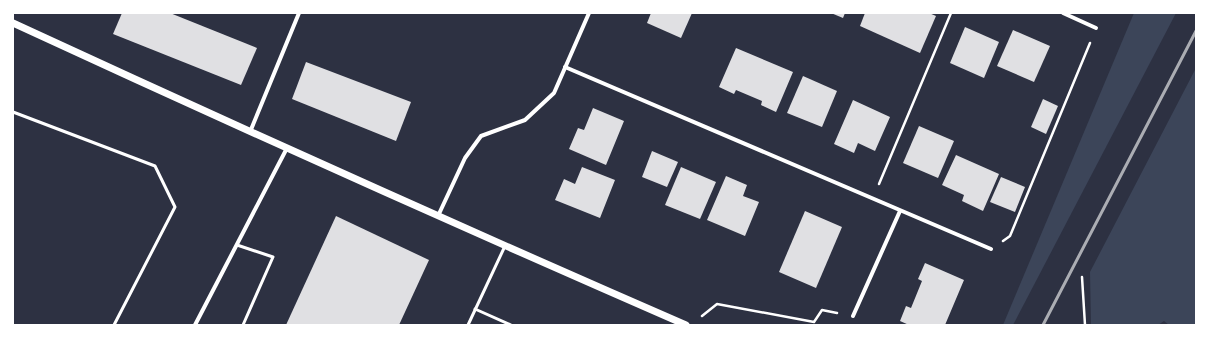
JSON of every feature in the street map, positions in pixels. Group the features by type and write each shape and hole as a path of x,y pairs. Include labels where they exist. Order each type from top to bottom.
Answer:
{"street":[{"path":"250,132 299,13"},
{"path":"438,216 464,158 481,136 525,120 554,93 589,13"},
{"path":"1063,13 1096,28"},
{"path":"13,23 250,132 504,246 686,325"},
{"path":"565,67 991,249"},
{"path":"195,325 288,148"},
{"path":"853,316 900,211"}],"lane":[{"path":"13,112 155,166 175,207 114,325"},
{"path":"237,245 273,257 243,325"},
{"path":"468,325 504,246"},
{"path":"475,309 511,325"}],"path":[{"path":"873,199 951,13"},
{"path":"991,249 1010,236 1096,28"},
{"path":"1082,277 1085,325"},
{"path":"699,320 716,304 814,322 822,310 853,316"}],"shaded area":[{"path":"1134,13 1176,13 1013,325 1003,325"},
{"path":"1196,68 1196,325 1169,325 1164,321 1158,325 1091,325 1090,272"}],"building":[{"path":"122,13 170,13 257,48 241,85 113,34"},
{"path":"651,13 692,13 681,38 647,23"},
{"path":"831,13 845,13 843,18"},
{"path":"865,13 929,13 936,16 920,53 860,26"},
{"path":"965,27 999,42 984,78 950,63"},
{"path":"1013,30 1050,46 1034,82 997,66"},
{"path":"736,48 793,72 776,112 761,105 762,101 736,90 734,94 719,87"},
{"path":"306,62 411,102 396,141 292,99"},
{"path":"803,76 837,91 822,127 787,113"},
{"path":"1043,99 1058,106 1046,134 1031,127"},
{"path":"853,100 890,117 875,151 858,143 854,153 834,144"},
{"path":"593,108 624,121 606,165 569,149 578,128 584,130"},
{"path":"919,126 954,141 938,178 903,163"},
{"path":"652,151 678,162 667,187 642,177"},
{"path":"956,155 999,174 983,211 962,201 964,195 942,185"},
{"path":"582,167 615,180 600,218 555,200 564,179 575,184"},
{"path":"681,167 716,182 700,219 665,205"},
{"path":"726,176 747,185 743,196 759,202 745,236 707,220"},
{"path":"1001,177 1025,187 1015,212 990,202"},
{"path":"805,211 842,227 816,288 779,272"},
{"path":"336,216 429,260 399,325 286,325"},
{"path":"925,263 964,280 945,325 909,325 900,321 906,306 911,308 922,281 918,279"}],"railway":[{"path":"1043,325 1196,31"}]}
